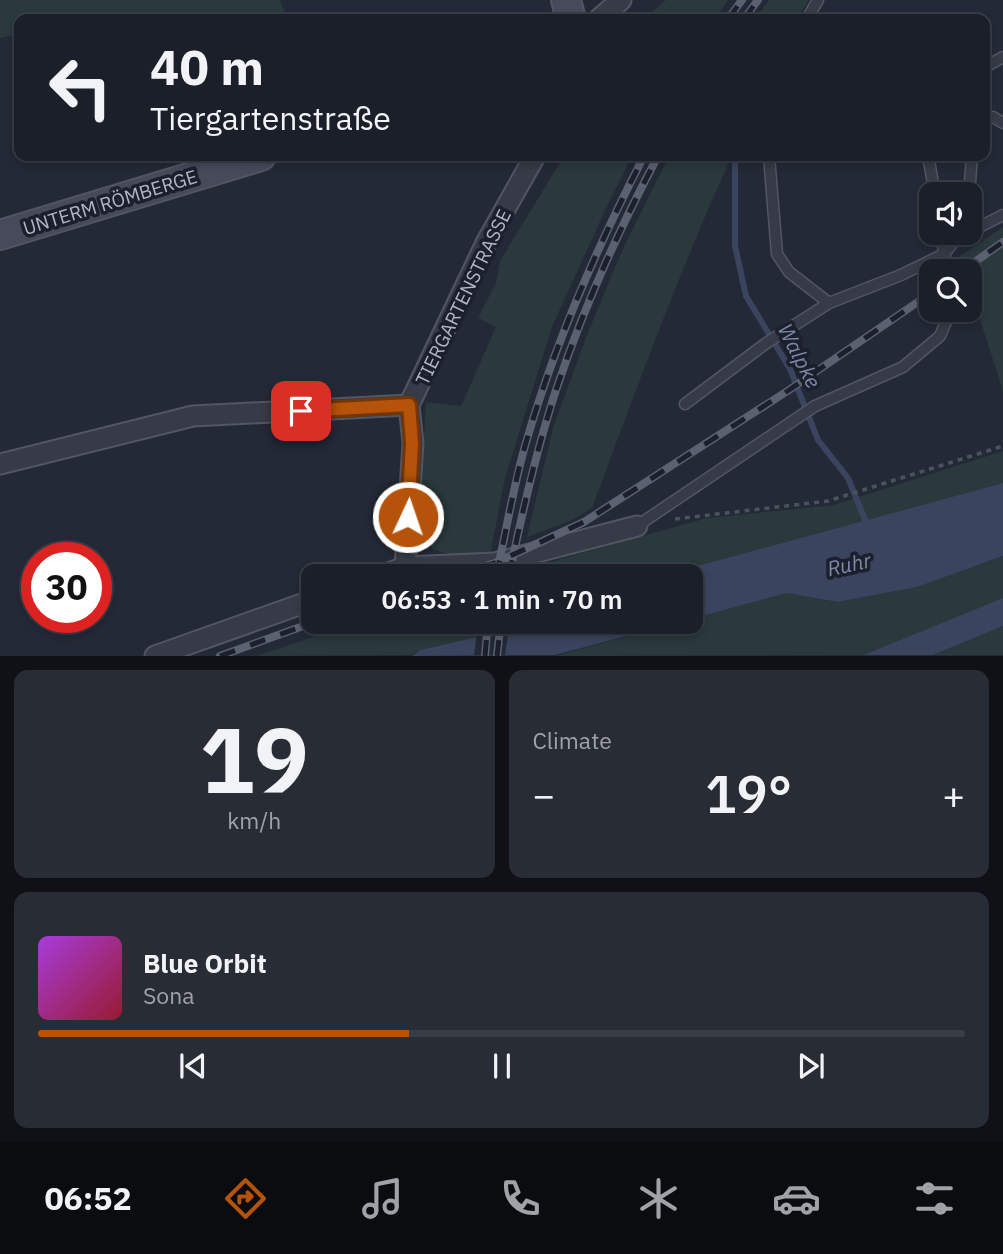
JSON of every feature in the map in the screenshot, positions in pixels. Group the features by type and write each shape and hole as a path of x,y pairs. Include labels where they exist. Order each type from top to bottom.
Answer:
{"main road":[{"name":"UNTERM RÖMBERGE","path":"0,235 244,161"}],"street":[{"path":"605,14 621,0"},
{"name":"TIERGARTENSTRASSE","path":"0,464 193,416 409,405 486,243 532,161"},
{"path":"405,564 412,443 409,405"},
{"path":"472,564 495,563 637,526"},
{"path":"155,656 301,604"}],"lane":[{"path":"769,161 777,254 789,272 829,303"},
{"path":"929,161 933,182"},
{"path":"970,182 972,161"},
{"path":"982,226 1003,215"},
{"path":"943,245 945,259"},
{"path":"685,404 765,344 829,303 901,275 944,254 952,245"},
{"path":"637,526 815,406 903,367 940,336 946,322"}],"path":[{"path":"706,514 828,501 1003,446"}],"shaded area":[{"path":"0,0 280,0 285,14 14,14 14,35 0,38"},
{"path":"666,0 728,0 718,14 650,14"},
{"path":"769,0 809,0 799,14 759,14"},
{"path":"561,161 630,161 552,327 505,478 490,555 470,558 433,549 419,528 426,402 461,406 496,327 478,318 496,283 500,261"},
{"path":"667,161 730,161 676,287 592,508 570,521 527,537 553,428 621,253"},
{"path":"1003,227 1003,391 981,322 982,259 959,257 977,245 982,245 982,241"},
{"path":"1003,451 1003,483 703,564 543,564 707,518 834,505"},
{"path":"1003,556 1003,598 863,655 555,656 635,634 703,634 703,616 787,593 838,602 917,587"},
{"path":"1003,626 1003,655 933,655"},
{"path":"322,634 491,634 420,650 413,655 257,656"}],"water":[{"name":"Ruhr","path":"1003,483 1003,556 917,587 838,602 787,593 703,616 703,564"},
{"path":"1003,598 1003,626 933,655 863,655"},
{"path":"491,634 634,634 555,655 413,656 420,650"}],"pier":[{"path":"477,634 508,634 505,655 474,655"}],"waterway":[{"name":"Walpke","path":"735,161 735,246 746,296 790,369 818,440 848,478 868,527"}],"railway":[{"path":"732,14 742,0"},
{"path":"748,14 758,0"},
{"path":"499,564 521,462 549,371 593,262 642,161"},
{"path":"512,564 536,459 566,360 602,271 655,161"},
{"path":"979,259 1003,242"},
{"path":"492,564 584,522 789,390 919,301"},
{"path":"220,656 301,627"},
{"path":"485,656 487,634"},
{"path":"497,656 500,634"}],"route":[{"path":"301,411 409,405 412,443 408,517"}]}
